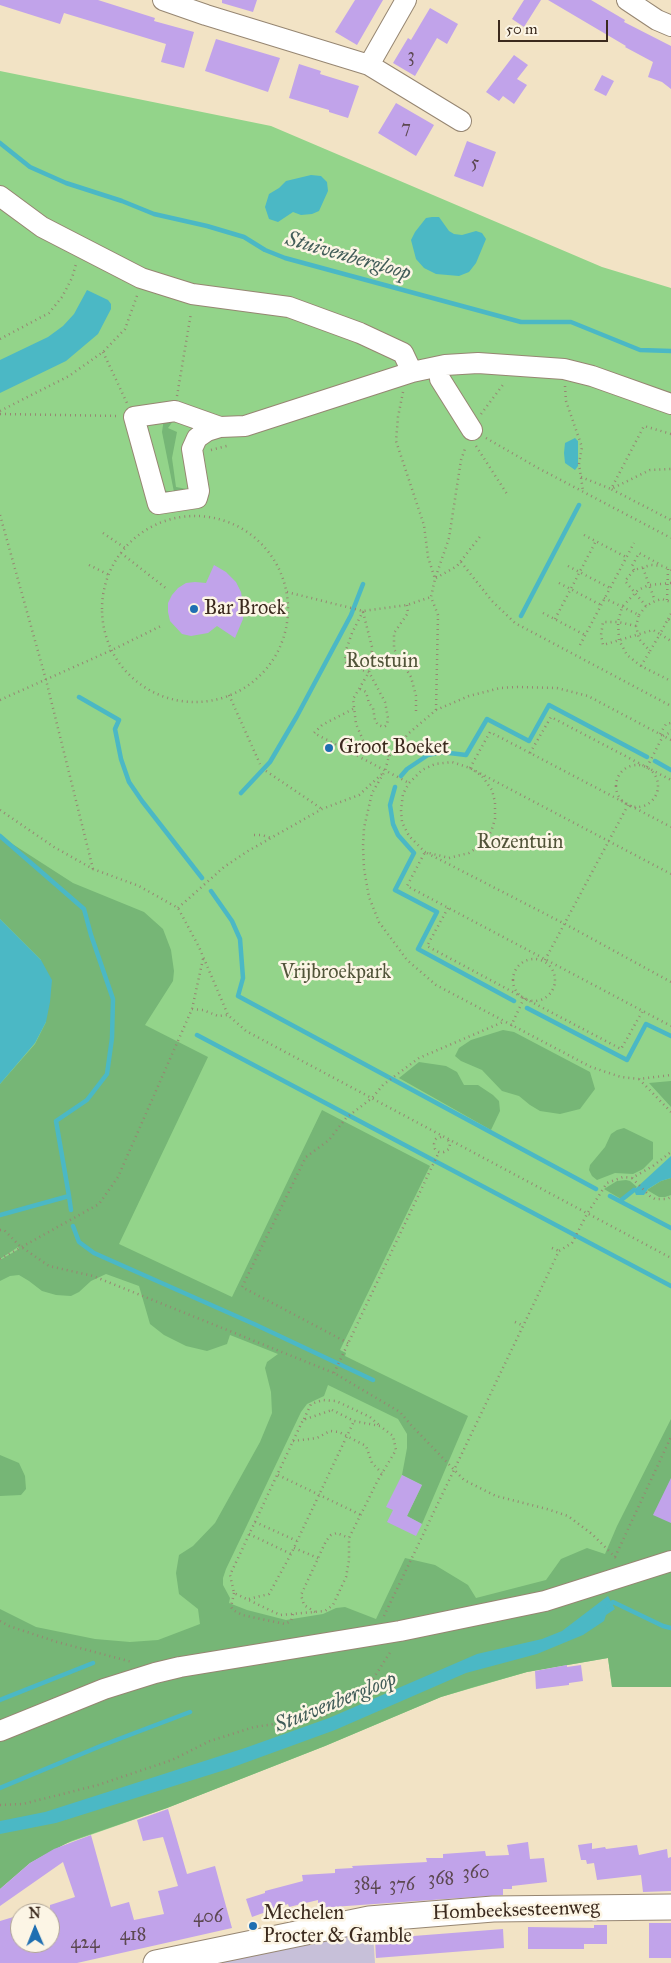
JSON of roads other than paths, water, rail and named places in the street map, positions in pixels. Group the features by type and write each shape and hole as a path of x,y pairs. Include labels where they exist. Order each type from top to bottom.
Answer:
{"main road":[{"name":"Hombeeksesteenweg","path":"156,1963 369,1919 493,1909 671,1907"}],"street":[{"path":"163,0 208,7 369,65 461,121"},
{"path":"369,65 406,0"},
{"path":"627,0 657,20 671,26"},
{"path":"0,196 42,227 141,278 192,294 289,307 360,333 403,353 405,375"},
{"path":"220,427 174,411 134,417 158,504 196,498 199,491 192,449 197,438 207,431 220,427 245,426 405,375 445,366 478,363 564,369 592,376 671,404"},
{"path":"440,378 471,433"},
{"path":"0,1731 104,1689 155,1673 180,1667 410,1630 545,1601 671,1561"}],"water":[{"path":"311,175 321,176 327,182 328,191 319,211 301,215 293,212 278,222 269,219 265,207 269,194 286,181"},
{"path":"439,217 449,231 454,234 462,235 476,231 482,233 486,239 476,263 469,272 459,276 436,274 424,268 416,259 411,240 426,218"},
{"path":"87,290 108,300 111,304 111,309 98,334 66,361 0,393 0,360 48,337 63,326 74,314"},
{"path":"575,438 578,441 578,466 575,470 565,463 564,453 565,443"},
{"path":"0,919 41,960 52,980 46,1022 35,1043 0,1084"},
{"path":"671,1156 671,1178 661,1181 648,1189 644,1195 636,1195 634,1190"},
{"path":"608,1596 615,1609 606,1615 604,1621 583,1635 537,1654 466,1673 335,1730 228,1769 56,1823 0,1834 0,1821 45,1812 245,1748 329,1718 477,1654 542,1639 562,1631"}],"waterway":[{"name":"Stuivenbergloop","path":"0,143 30,167 66,183 122,201 154,214 244,237 265,250 285,258 521,322 571,322 640,350 671,351"},
{"path":"521,616 579,505"},
{"path":"241,793 270,762 297,716 351,615 363,584"},
{"path":"79,697 119,720 115,729 121,759 129,782 202,878"},
{"path":"401,776 407,769 428,755 441,752 466,755 487,719 529,741 549,705 647,757"},
{"path":"655,761 671,770"},
{"path":"395,787 390,805 393,824 398,835 414,853 395,890 437,912 418,949 514,1001"},
{"path":"0,836 84,909 113,999 112,1038 107,1074 87,1100 56,1121 69,1196 0,1215"},
{"path":"211,891 232,921 240,939 243,978 238,996 596,1189"},
{"path":"527,1008 627,1060 646,1024 671,1036"},
{"path":"197,1035 671,1286"},
{"path":"620,1201 634,1190"},
{"path":"69,1196 71,1210"},
{"path":"610,1196 671,1228"},
{"path":"73,1226 79,1242 94,1253 254,1324 373,1380"},
{"name":"Stuivenbergloop","path":"608,1606 613,1602 671,1628"},
{"path":"0,1700 93,1663"},
{"path":"0,1788 103,1745 190,1712"}],"place":[{"name":"Bar Broek","path":"194,609"},
{"name":"Groot Boeket","path":"329,748"},
{"name":"Mechelen Procter & Gamble","path":"253,1926"}],"park label":[{"name":"Rotstuin","path":"382,662"},
{"name":"Rozentuin","path":"520,843"},
{"name":"Vrijbroekpark","path":"336,973"}]}
